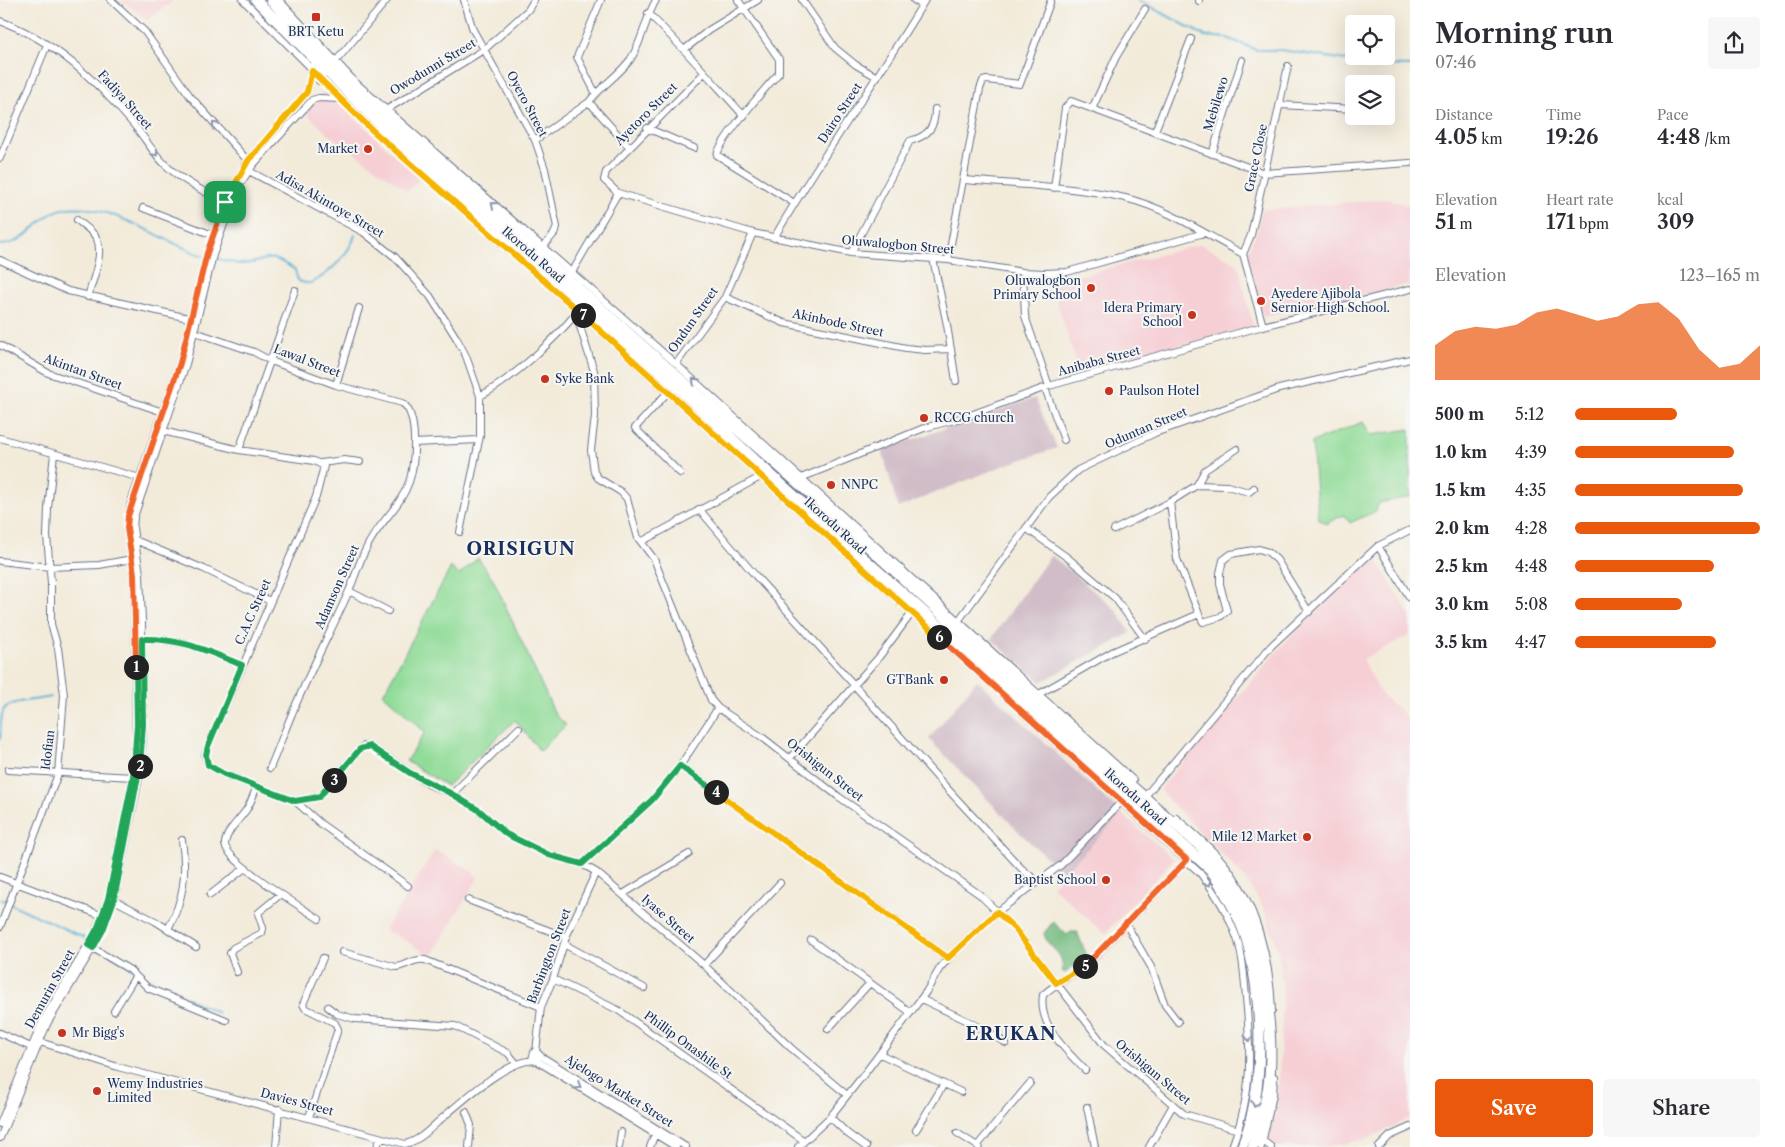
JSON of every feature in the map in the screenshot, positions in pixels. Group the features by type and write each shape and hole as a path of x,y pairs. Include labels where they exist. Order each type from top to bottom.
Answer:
{"highway":[{"name":"Ikorodu Road","path":"256,0 314,67 676,387 1210,870 1232,904 1249,947 1256,1004 1259,1070 1256,1096 1242,1147"},
{"name":"Ikorodu Road","path":"271,0 331,65 380,113 962,626 1200,846 1217,865 1238,897 1258,953 1270,1054 1268,1086 1253,1147"},
{"path":"314,67 319,69 320,79"}],"street":[{"path":"111,0 145,32 190,96 248,161"},
{"name":"Ikorodu Road","path":"243,0 314,67"},
{"name":"Ikorodu Road","path":"279,0 336,61 386,110 676,364 962,626"},
{"path":"336,61 388,0"},
{"name":"Oyero Street","path":"464,0 473,30 535,140 545,169 557,227 554,234 542,248"},
{"name":"Owodunni Street","path":"386,110 485,50 528,10 534,0"},
{"path":"596,94 577,57 601,0"},
{"path":"535,140 589,102 619,74 630,59 648,13 656,0"},
{"path":"738,0 779,59 780,67 779,73 720,148 718,155 794,203"},
{"path":"685,49 709,30 758,0"},
{"path":"802,0 835,48 856,66 877,77"},
{"path":"914,0 923,2"},
{"path":"948,260 983,81 1020,84 1051,0"},
{"name":"Dairo Street","path":"774,238 794,203 893,54 923,2"},
{"path":"1092,109 1116,57 1145,9"},
{"path":"648,13 685,49 744,116"},
{"name":"Fadiya Street","path":"0,21 32,35 83,71 114,101 159,160 190,184 225,202"},
{"path":"1155,131 1191,38"},
{"path":"0,158 48,45"},
{"name":"Mebilewo","path":"1212,154 1242,60"},
{"name":"Grace Close","path":"1243,254 1251,235 1288,66"},
{"name":"Demurin Street","path":"210,254 213,235 225,202 248,161 307,92 314,67"},
{"name":"Ayetoro Street","path":"618,193 604,180 606,172 647,128 704,72"},
{"name":"Ikorodu Road","path":"320,79 1187,860 1214,890 1236,934 1244,970 1251,1062 1248,1088 1239,1130 1232,1147"},
{"name":"Demurin Street","path":"97,937 133,777 137,725 136,622 132,559 127,528 128,516 191,331 210,254 240,184 249,171 312,100 319,98 340,99"},
{"path":"1054,188 1067,104 1071,101 1264,173 1410,163"},
{"path":"589,102 629,148"},
{"path":"1280,105 1345,109"},
{"path":"851,253 910,141 924,137 931,130 935,118 935,108"},
{"path":"647,128 694,148"},
{"name":"Adisa Akintoye Street","path":"249,171 363,232 395,257 430,296 445,319 466,356 480,396 479,440 460,532"},
{"path":"965,180 1054,188 1125,198 1165,211 1243,254 1263,326"},
{"path":"571,274 618,193"},
{"name":"Oluwalogbon Street","path":"618,193 774,238 851,253 948,260 1023,272 1067,272 1204,233"},
{"path":"143,208 213,235"},
{"path":"77,220 96,238 98,246 88,297"},
{"name":"Ondun Street","path":"676,364 725,297 753,233"},
{"path":"933,259 956,381"},
{"path":"0,260 60,288 88,297 194,319"},
{"path":"1023,272 1026,316 1064,440"},
{"name":"Anibaba Street","path":"801,478 924,428 966,416 1047,387 1263,326 1410,288"},
{"path":"239,450 295,290"},
{"name":"Akinbode Street","path":"725,297 784,323 906,348 925,350 951,349"},
{"path":"336,385 359,308"},
{"path":"480,396 505,380 577,312"},
{"name":"Orishigun Street","path":"577,312 594,371 595,416 592,463 598,478 624,495 641,542 654,559 706,692 718,708 790,758 839,797 978,894 1015,929 1111,1052 1184,1114 1239,1130"},
{"name":"Demurin Street","path":"0,1124 3,1110 36,1045 97,937 114,900 141,757 142,639 140,574 133,528 137,504 186,364 191,331"},
{"name":"Lawal Street","path":"191,331 254,352 271,361 336,385 374,397 402,403 408,407 411,417"},
{"name":"Akintan Street","path":"0,345 29,363 70,382 163,412"},
{"name":"Oduntan Street","path":"962,626 1026,528 1049,497 1078,470 1155,434 1278,389 1410,359"},
{"path":"668,392 635,428 680,473"},
{"name":"Adamson Street","path":"270,768 300,693 349,591 372,536 404,492 410,480 414,443 411,417"},
{"path":"163,431 239,450 321,463 344,460 360,462"},
{"path":"0,438 140,478"},
{"path":"414,443 479,440"},
{"path":"1114,530 1170,502 1197,485 1205,470 1237,449"},
{"name":"Idofian","path":"0,927 58,774 64,695 58,648 51,624 48,508 54,454"},
{"name":"C.A.C Street","path":"295,801 211,768 206,760 208,746 320,486 325,470 321,463"},
{"path":"641,542 762,476"},
{"path":"1197,485 1227,486 1249,492 1254,488"},
{"path":"1170,502 1177,559 1200,620 1207,622 1220,617 1227,611 1220,584 1220,573 1224,560 1232,554 1259,549 1268,552 1277,560 1309,612"},
{"path":"699,509 747,567 1021,868 1038,882"},
{"path":"1026,528 1068,558 1115,598 1145,639"},
{"path":"1147,794 1271,646 1378,546 1410,530"},
{"path":"135,540 204,569 270,601"},
{"path":"1378,546 1409,594"},
{"path":"0,561 50,567 99,565 132,559"},
{"path":"349,591 388,611"},
{"path":"790,758 854,683 878,658 912,613"},
{"path":"1039,694 1112,652 1198,614"},
{"path":"142,639 193,644 242,665"},
{"name":"Ikorodu Road","path":"1008,670 1039,694 1147,794 1199,838 1226,867 1250,907 1260,934 1271,995 1274,1052 1273,1095 1262,1144"},
{"path":"582,864 646,806 680,766 718,708"},
{"path":"295,801 319,797 364,746 373,748 416,777 452,794 519,728"},
{"path":"680,766 948,958"},
{"path":"8,770 133,777"},
{"path":"257,786 248,807 225,843 226,851 245,868 319,919"},
{"name":"Iyase Street","path":"452,794 480,811 506,834 549,855 582,864 596,872 704,965 791,1048 847,1095"},
{"path":"295,801 321,824 408,886"},
{"path":"798,1147 803,1140 830,1117 880,1054 921,999 948,958 997,912 1061,865 1121,802"},
{"path":"168,929 180,904 185,881 186,866 182,840"},
{"path":"623,894 689,854"},
{"path":"1085,1070 1060,1043 1046,1020 1043,995 1056,983 1086,966 1187,860"},
{"path":"210,895 245,868"},
{"name":"Barbington Street","path":"536,1057 541,1007 553,979 565,940 596,872"},
{"path":"0,877 103,916"},
{"path":"704,965 780,883"},
{"path":"237,972 230,953 233,948 262,933 263,928 258,913 281,894"},
{"path":"114,900 168,929 196,947"},
{"path":"468,900 565,940 644,988"},
{"path":"1126,924 1151,967 1165,1005 1178,1022"},
{"path":"811,940 910,1012"},
{"path":"91,945 130,970 148,988 162,996 226,1020"},
{"path":"342,952 396,967 404,966 414,960 425,960 541,1007"},
{"path":"309,1117 338,1029 335,1023 305,1008 303,1004 323,958"},
{"path":"114,1011 135,976"},
{"name":"Phillip Onashile St","path":"553,979 618,1010 803,1140"},
{"path":"828,1029 870,984"},
{"path":"921,999 986,1030 1006,1043"},
{"path":"328,1007 338,1014 355,1019 455,1026 508,1053 516,1063"},
{"name":"Davies Street","path":"0,1033 36,1045 411,1145 516,1063 536,1057"},
{"name":"Demurin Street","path":"0,1138 36,1045"},
{"path":"880,1054 961,1092"},
{"name":"Ajelogo Market Street","path":"536,1057 655,1134 665,1144 676,1147"},
{"name":"Ajelogo Market Street","path":"536,1057 686,1147"},
{"path":"957,1133 978,1147 1030,1083"},
{"path":"916,1130 944,1084"},
{"path":"1149,1147 1173,1105"},
{"path":"1087,1107 1095,1147"},
{"path":"276,1147 279,1109"},
{"path":"466,1112 471,1125 469,1147"},
{"path":"830,1117 848,1134 866,1147"},
{"path":"1379,1147 1390,1136 1410,1127"},
{"path":"619,1147 621,1132"},
{"path":"650,1147 655,1134"},
{"path":"377,1147 380,1138"},
{"path":"1262,1144 1270,1147"}],"shaded area":[{"path":"121,0 174,0 147,20"},
{"name":"Market","path":"325,90 420,179 408,191 329,135 303,110"},
{"path":"1387,199 1410,206 1410,284 1263,317 1247,253 1258,230 1261,210"},
{"path":"1201,244 1238,264 1253,326 1079,372 1051,283"},
{"path":"1035,398 1057,448 1005,465 898,508 882,450"},
{"path":"1051,555 1116,610 1131,633 1041,682 991,639"},
{"name":"Mile 12 Market","path":"1374,556 1410,616 1410,635 1363,659 1381,694 1410,719 1410,1118 1368,1139 1325,1147 1277,1147 1268,1140 1276,1112 1280,1060 1283,992 1278,950 1263,907 1244,877 1159,790 1290,636"},
{"path":"977,680 1122,814 1064,873 1020,833 929,739"},
{"name":"Baptist School","path":"1122,814 1174,859 1105,934 1052,886"},
{"path":"435,850 473,872 478,878 431,957 405,940 384,930"}],"green space":[{"path":"1363,422 1371,435 1410,429 1410,497 1379,503 1376,511 1350,523 1344,515 1325,524 1318,518 1312,442"},
{"path":"478,558 493,579 555,714 566,725 540,751 515,720 447,786 406,761 425,732 383,694 451,567 459,575"},
{"path":"1053,922 1067,935 1071,932 1077,932 1087,956 1065,973 1062,971 1061,959 1048,943 1044,933"}],"waterway":[{"path":"1138,0 1205,36 1227,38 1257,50 1281,50 1378,65 1410,66"},
{"path":"0,245 9,244 23,237 54,212 70,208 88,208 128,221 203,256"},
{"path":"213,258 240,264 271,258 295,270 298,281 311,283 326,274 344,256 355,235"},
{"path":"0,739 1,718 6,707 17,703 51,697"},
{"path":"0,899 7,902"},
{"path":"11,904 89,940"},
{"path":"97,945 143,976 218,1013"}],"place":[{"name":"BRT Ketu","path":"316,17"},
{"name":"Market","path":"368,149"},
{"name":"Oluwalogbon Primary School","path":"1091,288"},
{"name":"Ayedere Ajibola Sernior High School.","path":"1261,301"},
{"name":"Idera Primary School","path":"1192,315"},
{"name":"Syke Bank","path":"545,379"},
{"name":"Paulson Hotel","path":"1109,391"},
{"name":"RCCG church","path":"924,418"},
{"name":"NNPC","path":"831,485"},
{"name":"GTBank","path":"944,680"},
{"name":"Mile 12 Market","path":"1307,837"},
{"name":"Baptist School","path":"1106,880"},
{"name":"Mr Bigg's","path":"62,1033"},
{"name":"Wemy Industries Limited","path":"97,1091"}],"district":[{"name":"ORISIGUN","path":"521,549"},
{"name":"ERUKAN","path":"1011,1034"}],"route":[{"path":"312,71 372,130 578,311 1187,860 1092,960 1078,972 1056,983 1015,929 997,912 948,958 878,906 680,766 636,816 582,864 549,855 506,834 480,811 452,794 428,784 369,746 364,746 360,749 319,797 295,801 284,795 224,774 211,768 206,760 208,746 242,665 193,644 142,639 143,725 139,778 114,900 99,938 93,948 88,945 103,916 108,899 135,757 137,725 136,622 134,574 127,528 128,516 131,502 180,363 207,253 225,202 235,181 248,161 307,92 312,71"}]}
